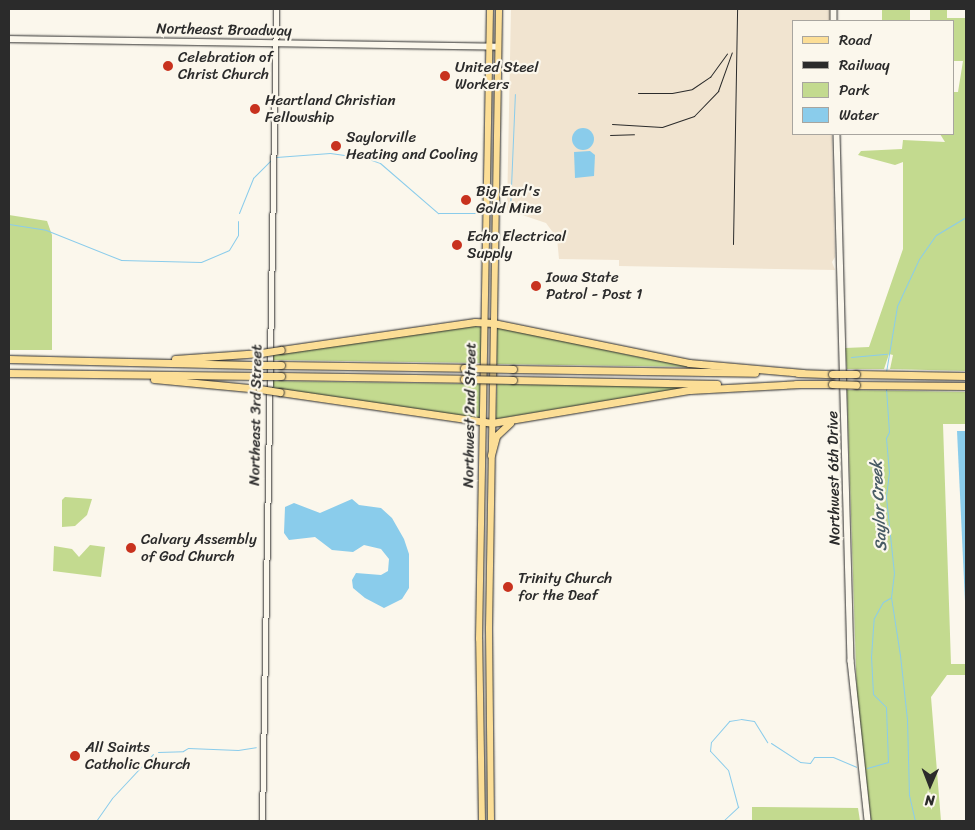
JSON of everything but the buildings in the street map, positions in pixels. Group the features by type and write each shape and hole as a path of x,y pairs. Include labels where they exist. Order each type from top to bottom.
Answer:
{"highway":[{"path":"97,362 214,358 493,322 689,363 803,373"},
{"path":"9,359 261,365 966,376"},
{"path":"9,373 966,386"},
{"path":"99,375 260,389 483,423 521,420 690,390 800,384"},
{"path":"491,455 499,430 521,420"}],"main road":[{"name":"Northwest 2nd Street","path":"482,821 479,639 490,9"},
{"name":"Northwest 2nd Street","path":"490,821 491,455 499,9"},
{"name":"Northeast Broadway","path":"9,40 498,47"},
{"name":"Northwest 6th Drive","path":"838,135 851,661 868,821"}],"street":[{"name":"Northeast 3rd Street","path":"262,821 276,9"}],"shaded area":[{"path":"511,9 832,9 832,20 792,20 792,135 832,135 835,257 832,262 835,270 619,266 619,260 559,259 557,238 546,223 507,210"}],"green space":[{"path":"882,9 910,9 910,20 882,20"},
{"path":"930,9 947,9 947,18 966,18 966,371 890,369 893,355 889,354 884,369 847,369 845,348 869,347 903,249 903,162 895,165 858,155 861,151 902,149 903,140 945,142 941,135 955,135 955,92 958,92 963,61 955,61 955,20 930,20"},
{"path":"9,215 47,221 52,235 52,350 9,350"},
{"path":"469,325 481,327 481,363 273,360 273,353"},
{"path":"497,327 653,360 699,367 497,364"},
{"path":"273,381 480,384 480,420 273,389"},
{"path":"497,384 690,387 496,419"},
{"path":"847,390 966,392 966,424 943,424 951,664 966,664 966,675 947,675 931,697 941,821 871,821 857,699"},
{"path":"65,497 92,499 87,515 75,526 62,527 62,500"},
{"path":"90,545 105,547 101,577 53,571 54,546 72,549 79,557"},
{"path":"752,807 858,808 860,821 752,821"}],"water":[{"path":"583,128 591,131 594,139 591,147 583,150 575,147 572,139 575,131"},
{"path":"590,151 595,155 594,176 575,178 574,152"},
{"path":"957,431 966,431 966,623"},
{"path":"352,499 359,505 381,508 392,518 404,539 409,554 409,588 402,599 384,608 365,598 353,588 352,580 356,573 381,575 388,571 389,559 381,549 364,545 353,552 332,550 315,537 289,540 284,533 285,507 294,503 320,513"}],"waterway":[{"path":"510,211 515,94"},
{"path":"276,157 330,153 366,158 380,163 438,213 477,213"},
{"path":"239,213 253,178 271,160"},
{"name":"Saylor Creek","path":"886,372 897,306 919,259 936,235 966,217"},
{"path":"9,224 46,230 121,260 201,262 229,250 238,235 238,221"},
{"path":"851,357 887,354"},
{"name":"Saylor Creek","path":"886,388 889,432 886,438 889,472 886,497 894,573 891,597 907,719 909,795 915,821"},
{"path":"867,768 888,762 886,707 873,694 871,657 874,618 883,602 890,598"},
{"path":"723,821 738,807 728,770 710,751 711,742 729,721 741,719 754,721 767,742"},
{"path":"771,743 800,762 810,763 814,757 833,757 856,767"},
{"path":"158,752 183,751 188,748 238,750 256,747"},
{"path":"96,821 112,798 153,754"}],"railway":[{"path":"733,244 737,9"},
{"path":"612,124 662,127 694,116 718,91 732,52"},
{"path":"638,93 672,93 692,89 710,77 727,54"},
{"path":"610,135 634,134"}],"place":[{"name":"Celebration of Christ Church","path":"168,66"},
{"name":"United Steel Workers","path":"445,76"},
{"name":"Heartland Christian Fellowship","path":"255,109"},
{"name":"Saylorville Heating and Cooling","path":"336,146"},
{"name":"Big Earl's Gold Mine","path":"466,200"},
{"name":"Echo Electrical Supply","path":"457,245"},
{"name":"Iowa State Patrol - Post 1","path":"536,286"},
{"name":"Calvary Assembly of God Church","path":"131,548"},
{"name":"Trinity Church for the Deaf","path":"508,587"},
{"name":"All Saints Catholic Church","path":"75,756"}]}
